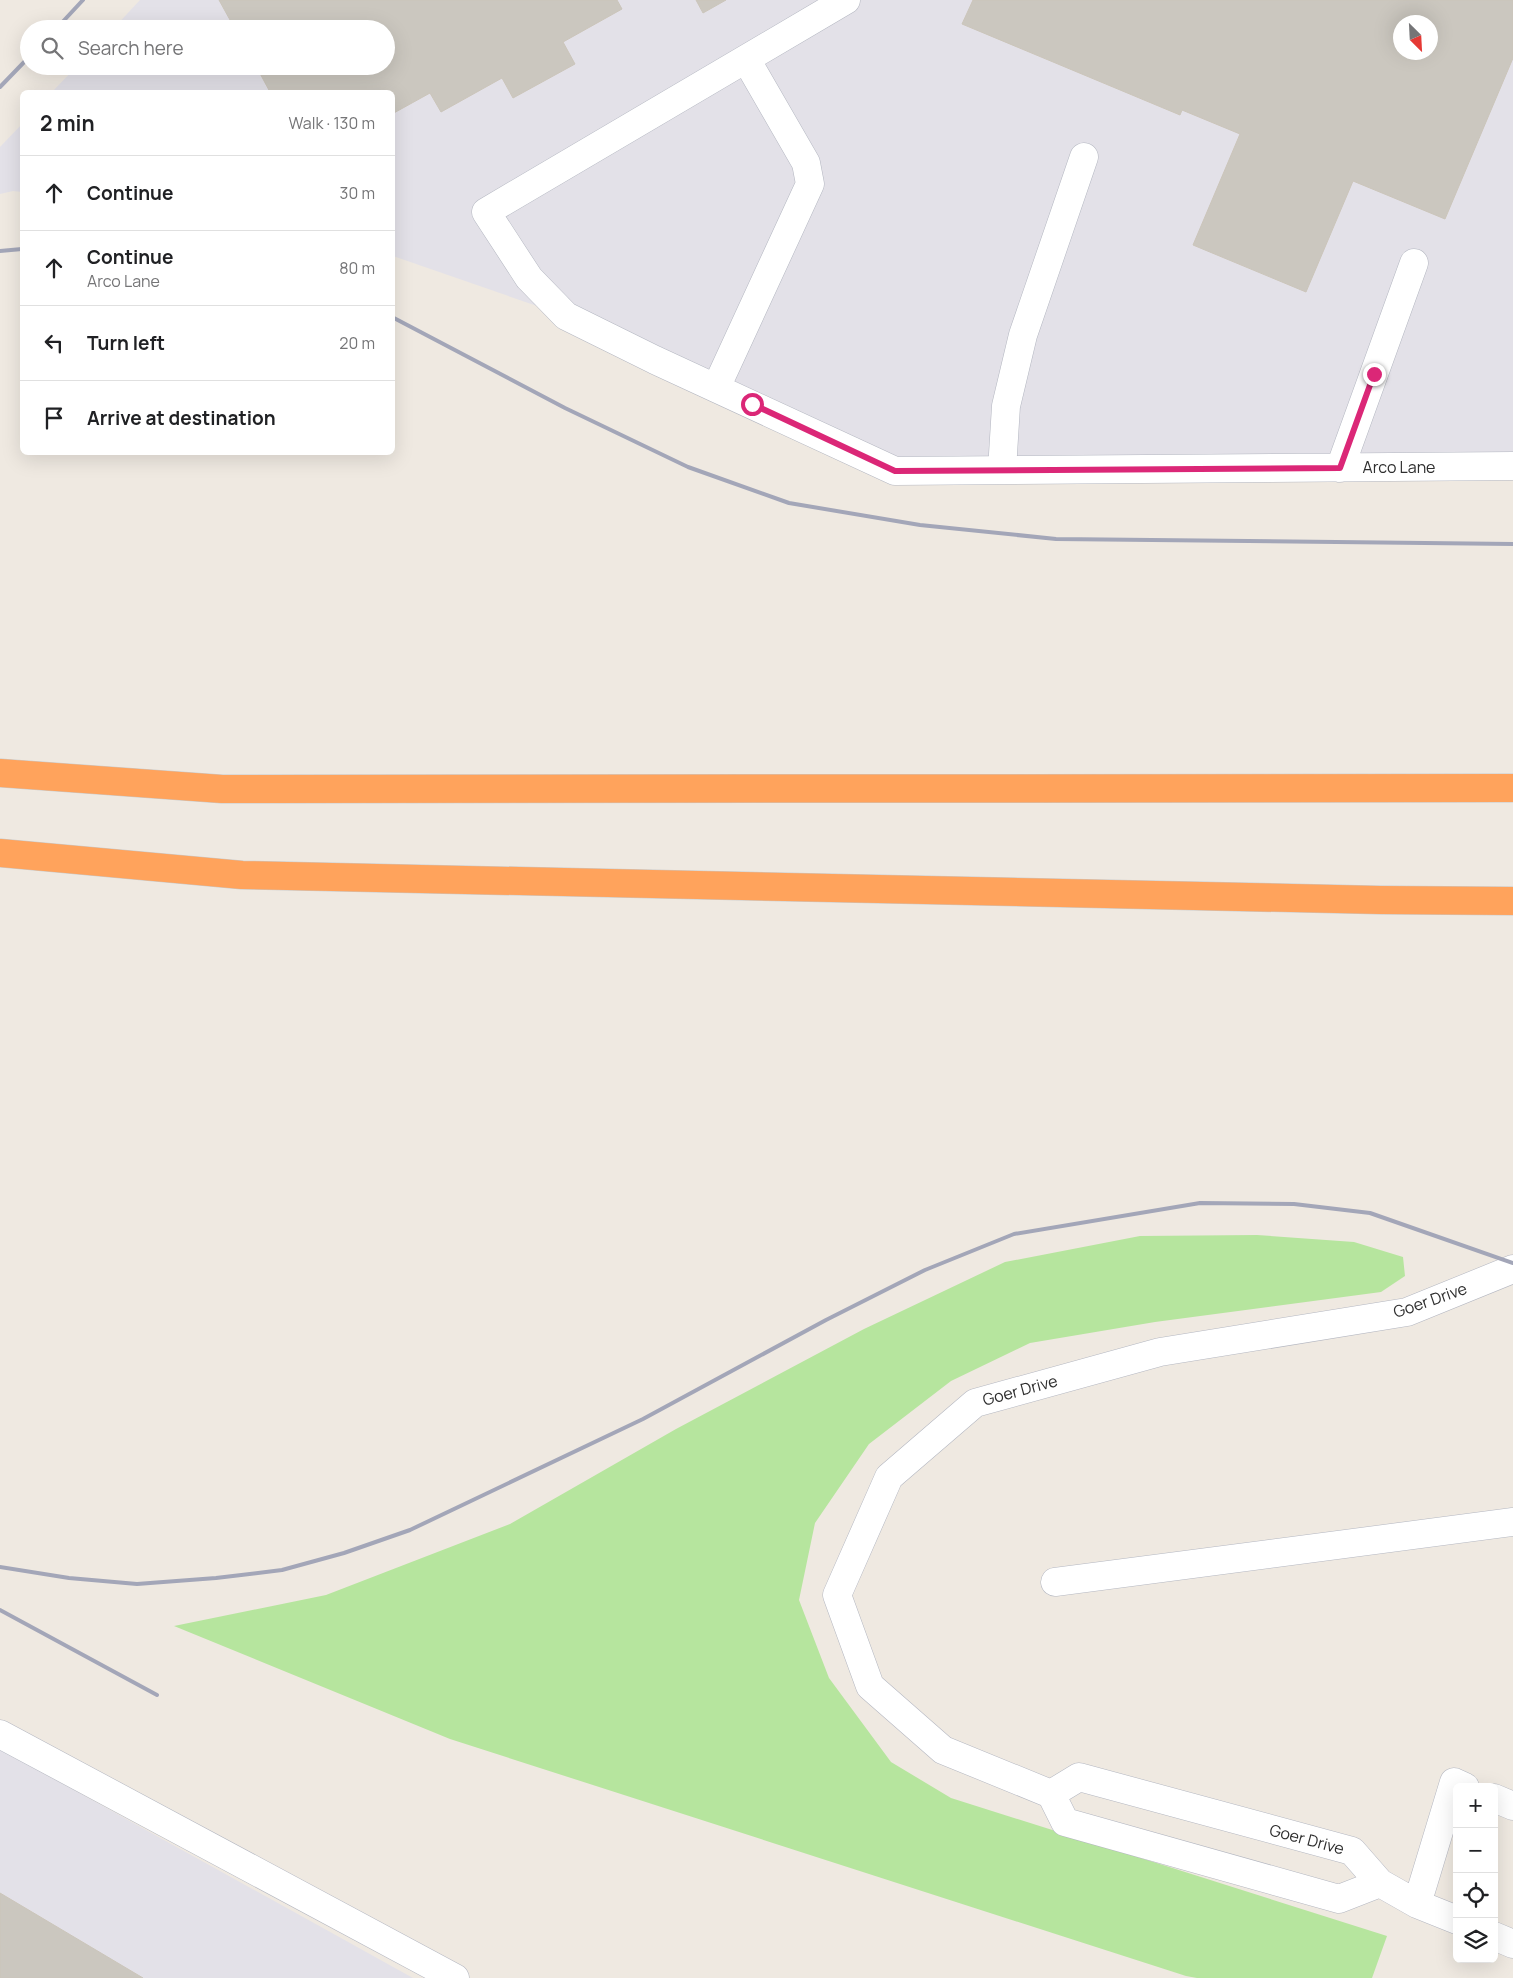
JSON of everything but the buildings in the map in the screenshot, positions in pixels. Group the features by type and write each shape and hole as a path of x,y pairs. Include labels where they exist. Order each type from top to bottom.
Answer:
{"highway":[{"path":"0,773 222,789 1513,788"},
{"path":"0,853 242,875 1380,900 1513,901"}],"street":[{"path":"746,59 806,163 810,184 716,388 566,316 529,278 486,212 846,0"},
{"path":"1002,470 1006,406 1024,335 1084,157"},
{"path":"1340,468 1414,263"},
{"name":"Arco Lane","path":"716,388 895,471 1513,466"},
{"name":"Goer Drive","path":"1453,1918 1417,1904 1380,1883 1352,1851 1079,1777 1051,1794 943,1750 870,1686 838,1596 889,1477 975,1403 1160,1352 1407,1312 1513,1270"},
{"path":"1055,1582 1513,1522"},
{"path":"0,1734 455,1978"},
{"path":"1417,1904 1453,1785"},
{"path":"1051,1794 1065,1822 1339,1899 1380,1883"},
{"path":"1498,1800 1513,1806"},
{"path":"1498,1938 1513,1944"}],"shaded area":[{"path":"140,0 1513,0 1513,466 895,471 566,316 395,257 395,90 54,90 68,75 395,75 395,20 121,20"},
{"path":"20,126 20,192 13,191 0,194 0,147"},
{"path":"0,1749 413,1978 0,1978"}],"green space":[{"path":"1257,1235 1354,1242 1403,1257 1405,1276 1381,1292 1155,1322 1030,1343 951,1381 869,1444 815,1523 799,1600 829,1678 891,1762 951,1798 1387,1936 1372,1978 1197,1978 1186,1976 450,1739 174,1626 326,1595 510,1524 676,1429 864,1329 1005,1262 1140,1236"}],"railway":[{"path":"64,20 83,0"},
{"path":"0,87 20,66"},
{"path":"0,251 20,249"},
{"path":"395,319 565,408 688,467 789,503 920,525 1056,539 1513,544"},
{"path":"0,1567 69,1578 137,1584 216,1578 282,1570 344,1553 410,1530 643,1419 826,1320 925,1270 1014,1234 1200,1203 1294,1204 1370,1213 1513,1263"},
{"path":"0,1610 157,1695"}],"route":[{"path":"752,404 895,471 1340,468 1374,374"}]}
